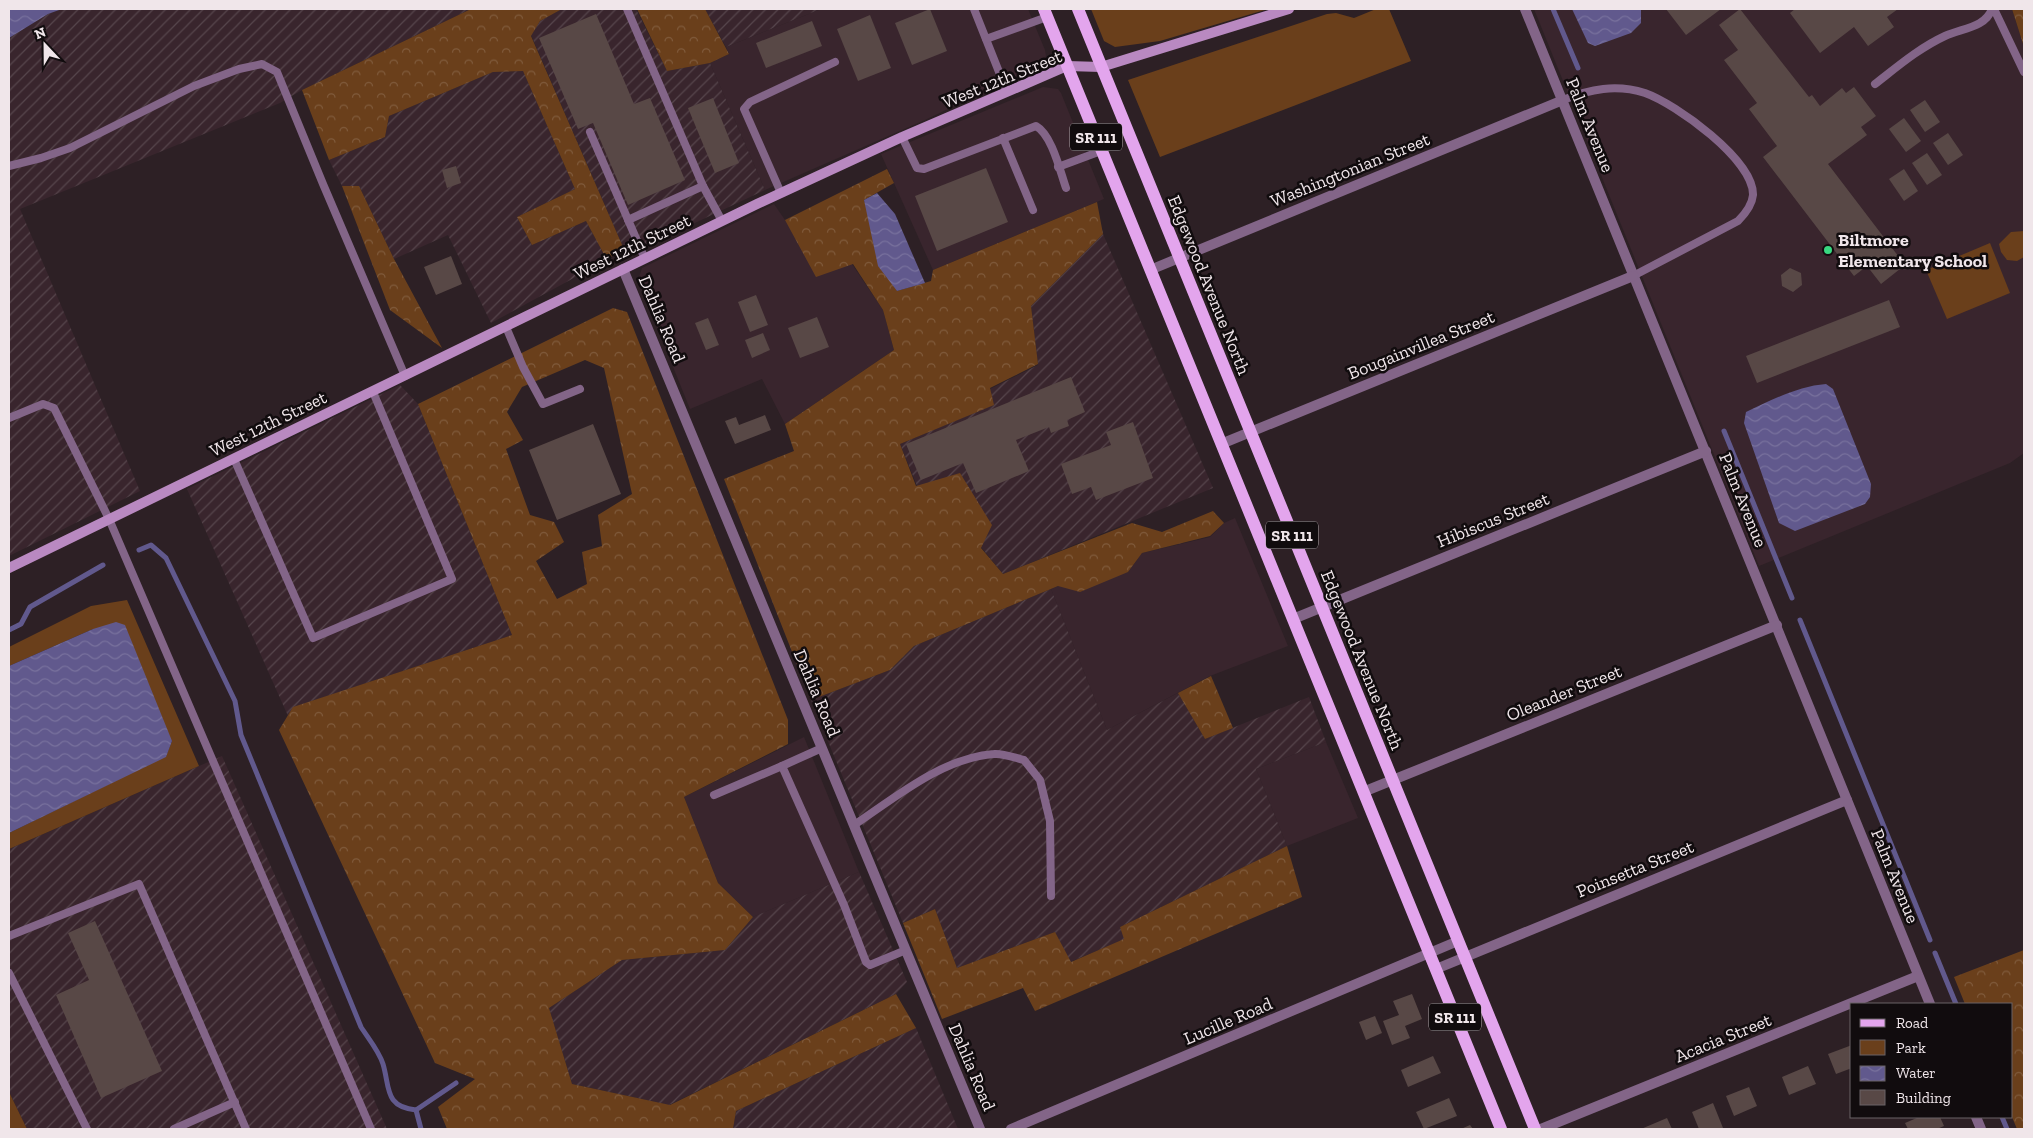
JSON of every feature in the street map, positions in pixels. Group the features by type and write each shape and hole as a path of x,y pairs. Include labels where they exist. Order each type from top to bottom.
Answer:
{"main road":[{"name":"Edgewood Avenue North","path":"1078,9 1535,1129"},
{"name":"SR 111","path":"1045,13 1501,1129"}],"street":[{"name":"West 12th Street","path":"9,568 781,193 1007,92 1067,66 1102,67 1272,11 1289,9"},
{"name":"Palm Avenue","path":"1525,9 1930,1003"},
{"name":"Washingtonian Street","path":"1150,270 1563,100"},
{"name":"Dahlia Road","path":"624,269 980,1129"},
{"name":"Bougainvillea Street","path":"1221,444 1633,276"},
{"name":"Hibiscus Street","path":"1293,619 1706,451"},
{"name":"Oleander Street","path":"1364,792 1777,625"},
{"name":"Poinsetta Street","path":"1436,969 1847,800"},
{"name":"Lucille Road","path":"1010,1129 1458,941"},
{"name":"Acacia Street","path":"1851,1003 1918,976"},
{"name":"Acacia Street","path":"1541,1129 1850,1004"}],"lane":[{"path":"627,9 702,186 722,222"},
{"path":"974,9 1007,92"},
{"path":"1993,9 2024,72"},
{"path":"1875,84 1914,53 1945,36 1977,25 1989,18 1993,9"},
{"path":"986,39 1045,13"},
{"path":"781,193 744,108 750,102 835,62"},
{"path":"9,166 70,148 194,86 239,68 262,64 277,72 405,376"},
{"path":"1563,100 1586,91 1605,88 1626,89 1645,94 1664,103 1705,130 1745,169 1751,181 1753,196 1748,209 1738,221 1633,276"},
{"path":"902,138 918,168 924,169 1036,126 1042,130 1050,144 1066,188"},
{"path":"590,132 644,259"},
{"path":"1003,138 1033,210"},
{"path":"1058,167 1102,151"},
{"path":"628,220 702,186"},
{"path":"506,327 523,367 543,404 580,389"},
{"path":"234,459 313,638 452,579 373,392"},
{"path":"9,418 43,404 54,408 108,519 371,1129"},
{"path":"714,795 822,748"},
{"path":"854,825 937,771 962,761 995,754 1024,760 1040,780 1050,821 1051,896"},
{"path":"782,766 844,905 866,962 870,965 906,950"},
{"path":"9,936 139,884 246,1129"},
{"path":"9,974 87,1129"},
{"path":"174,1129 234,1102"}],"shaded area":[{"path":"62,9 471,9 302,90 280,103 20,209 140,491 9,556 9,38 48,14"},
{"path":"562,9 636,9 667,71 710,63 765,190 650,244 623,247 531,35 540,21"},
{"path":"705,9 821,9 726,47"},
{"path":"821,9 1028,9 1046,56 1041,64 925,120 765,190 710,63 729,54 726,47"},
{"name":"Biltmore Elementary School","path":"1534,9 2012,9 2024,47 2024,453 2010,463 1759,566"},
{"path":"523,71 575,189 517,217 532,245 586,221 607,260 491,323 448,235 394,259 359,186 342,186 329,160 385,137 389,116 493,72"},
{"path":"1043,87 1058,89 1061,93 1104,199 933,270 881,154"},
{"path":"774,204 785,220 852,264 883,310 894,350 785,424 762,379 690,409 638,280 642,268"},
{"path":"1103,234 1213,488 1003,574 981,547 917,486 900,444 993,405 990,389 1038,365 1031,306"},
{"path":"400,385 418,404 512,635 294,707 288,716 187,489"},
{"path":"1235,518 1288,646 1210,676 1107,730 1051,589 1128,572 1142,553 1210,537 1224,523"},
{"path":"1051,589 1107,730 1178,693 1205,739 1309,697 1326,742 1256,769 1287,846 1120,927 1125,939 1070,962 1055,932 957,968 935,909 903,923 811,700 890,670 914,646"},
{"path":"804,737 859,872 753,917 718,883 684,797"},
{"path":"1326,742 1358,818 1287,846 1256,769"},
{"path":"222,756 387,1129 27,1129 9,1092 9,849"},
{"path":"859,872 907,982 896,994 669,1105 572,1084 549,1008 622,960 725,950 753,917"},
{"path":"916,1028 958,1129 733,1129 736,1111"}],"green space":[{"path":"471,9 562,9 540,21 531,36 623,247 607,260 586,221 532,245 517,217 575,189 523,71 493,72 389,116 385,137 329,160 302,90"},
{"path":"637,9 705,9 729,54 710,63 667,71"},
{"path":"1091,9 1268,9 1160,41 1115,47 1104,41"},
{"path":"1376,9 1389,9 1411,61 1160,157 1128,80 1327,14 1336,13 1354,18"},
{"path":"2012,9 2024,9 2024,47"},
{"path":"887,169 894,183 864,200 897,291 931,281 933,270 1097,202 1103,234 1031,306 1038,364 990,388 994,405 900,444 916,486 960,473 992,525 981,548 1003,574 1132,523 1162,532 1213,511 1224,523 1210,536 1142,553 1128,572 1080,592 1058,586 914,646 890,670 811,700 724,479 794,451 785,424 894,350 883,310 853,264 816,277 785,220"},
{"path":"342,186 359,186 394,259 442,348 390,310"},
{"path":"2024,231 2024,257 2017,261 2007,260 2001,252 1999,244 2011,232"},
{"path":"1990,243 2010,293 1947,319 1926,270"},
{"path":"613,308 627,312 788,720 788,744 684,797 718,883 753,917 725,950 622,960 549,1008 572,1084 670,1105 896,994 916,1028 736,1111 733,1129 447,1129 438,1107 475,1079 435,1063 279,730 293,707 512,635 418,404","holes":["585,360 604,368 632,494 598,515 602,546 582,552 587,584 557,599 536,561 564,542 554,522 530,515 506,449 523,440 507,412 522,387"]},
{"path":"127,600 199,766 9,849 9,833 166,756 172,741 93,629 9,666 9,647 91,606"},
{"path":"1211,676 1233,728 1205,739 1178,693"},
{"path":"1287,846 1302,897 1035,1011 1023,988 942,1019 903,923 935,909 957,968 1055,932 1071,962 1124,939 1120,927"},
{"path":"2024,950 2024,1129 2017,1129 2012,1118 2013,1003 1965,1003 1954,977"},
{"path":"9,1092 27,1129 9,1129"}],"water":[{"path":"9,9 62,9 48,14 9,38"},
{"path":"1572,9 1641,9 1641,23 1631,33 1595,46 1588,43"},
{"path":"877,193 895,214 925,283 897,291 878,266 864,200"},
{"path":"1826,384 1833,389 1871,484 1870,497 1865,504 1795,531 1779,523 1744,423 1746,412 1795,391"},
{"path":"116,622 125,625 172,741 166,757 9,833 9,666 93,629"}],"building":[{"path":"930,9 947,51 912,65 895,23"},
{"path":"1666,9 1721,9 1686,35"},
{"path":"1740,9 1809,97 1812,95 1820,106 1842,88 1846,93 1854,87 1876,116 1861,127 1867,135 1828,164 1905,265 1881,284 1867,266 1854,276 1763,157 1777,146 1749,109 1757,103 1724,60 1738,50 1719,25"},
{"path":"1795,9 1898,9 1887,17 1894,27 1868,46 1854,27 1820,53 1790,13"},
{"path":"596,14 634,104 650,98 685,180 628,205 593,123 578,129 539,38"},
{"path":"870,15 891,68 858,81 837,29"},
{"path":"812,21 822,46 766,68 756,43"},
{"path":"713,98 739,163 715,173 688,108"},
{"path":"1925,100 1940,122 1925,132 1910,110"},
{"path":"1904,118 1921,141 1906,152 1889,129"},
{"path":"1948,133 1963,155 1948,165 1933,143"},
{"path":"1927,153 1942,175 1927,185 1912,163"},
{"path":"456,166 461,183 447,188 442,170"},
{"path":"986,168 1008,222 937,251 915,196"},
{"path":"1904,169 1918,191 1904,201 1889,179"},
{"path":"451,256 462,284 436,295 424,267"},
{"path":"1790,268 1801,273 1802,285 1793,292 1782,286 1781,275"},
{"path":"756,295 768,325 750,332 738,302"},
{"path":"1889,300 1900,327 1757,383 1746,356"},
{"path":"817,317 829,347 800,358 788,328"},
{"path":"708,318 719,345 706,350 695,323"},
{"path":"763,333 770,350 752,358 745,340"},
{"path":"1071,377 1085,412 1067,420 1069,426 1051,433 1049,427 1016,440 1029,471 976,493 963,463 921,480 906,444"},
{"path":"765,415 771,430 735,444 725,421 736,417 739,425"},
{"path":"1133,422 1153,478 1096,500 1091,487 1072,494 1061,464 1111,445 1106,432"},
{"path":"593,424 621,494 557,520 529,450"},
{"path":"95,921 162,1071 101,1098 56,995 89,980 68,933"},
{"path":"1412,994 1422,1019 1405,1026 1410,1038 1392,1045 1383,1021 1399,1015 1393,1001"},
{"path":"1375,1016 1382,1033 1366,1040 1359,1022"},
{"path":"1850,1046 1850,1069 1836,1074 1828,1054"},
{"path":"1433,1056 1441,1073 1408,1087 1401,1070"},
{"path":"1808,1066 1816,1084 1789,1095 1782,1077"},
{"path":"1749,1087 1757,1106 1734,1116 1726,1096"},
{"path":"1449,1098 1457,1116 1424,1129 1416,1112"},
{"path":"1713,1103 1723,1128 1699,1129 1692,1112"},
{"path":"1667,1118 1672,1129 1641,1129"},
{"path":"1917,1118 1940,1118 1944,1126 1937,1129 1908,1129 1905,1123"},
{"path":"1470,1125 1473,1129 1461,1129"}],"waterway":[{"path":"1553,9 1578,68"},
{"path":"1724,431 1792,598"},
{"path":"139,550 151,545 166,558 235,701 241,735 361,1027 381,1059 390,1094 398,1105 416,1110 421,1129"},
{"path":"9,630 21,624 30,607 103,565"},
{"path":"1800,620 1930,940"},
{"path":"1935,953 1956,1003"},
{"path":"416,1110 456,1083"},
{"path":"2002,1118 2007,1129"}],"place":[{"name":"Biltmore Elementary School","path":"1828,250"}]}
